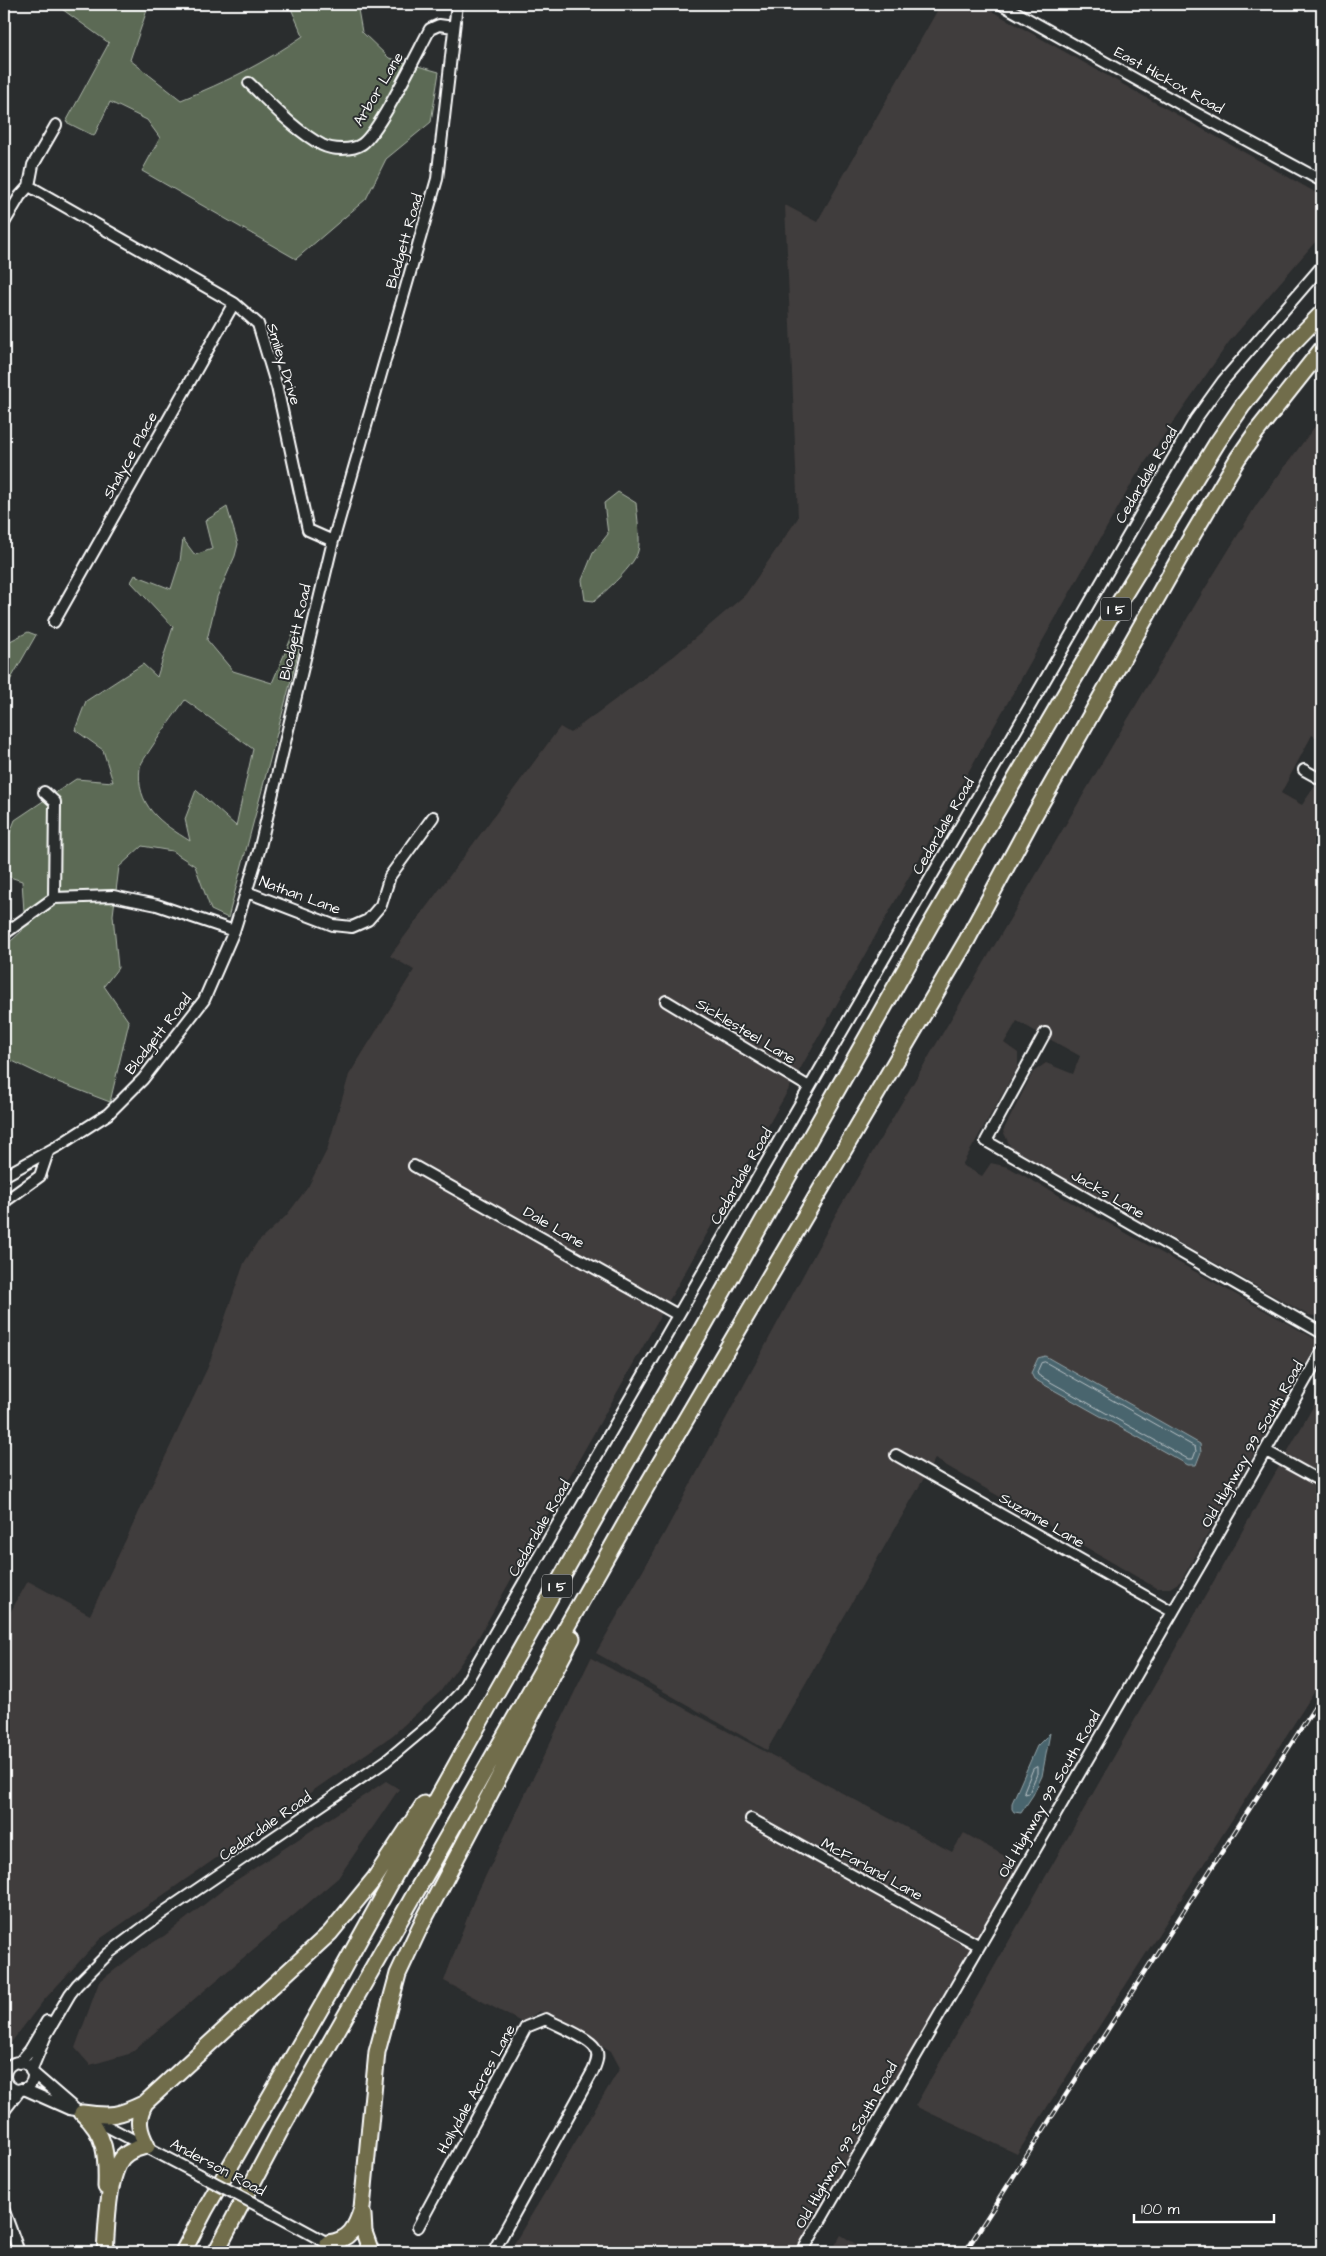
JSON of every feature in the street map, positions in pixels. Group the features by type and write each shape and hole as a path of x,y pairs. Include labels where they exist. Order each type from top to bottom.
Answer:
{"highway":[{"name":"I 5","path":"183,2252 204,2210 334,1985 932,922 1106,624 1242,405 1288,348 1322,313"},
{"name":"I 5","path":"216,2252 285,2123 649,1482 968,940 1031,821 1238,458 1279,401 1322,349"},
{"path":"371,2252 364,2232 362,2208 377,2052 398,1974 415,1935 508,1755 609,1569 649,1482"},
{"path":"79,2112 111,2116 127,2112 145,2103 298,1964 346,1915 376,1878 496,1694"},
{"path":"105,2252 109,2204 118,2165 134,2149 148,2146 139,2126 140,2112 145,2103"},
{"path":"79,2112 94,2123 105,2152 106,2234"},
{"path":"330,2248 349,2235 358,2222 362,2208"}],"street":[{"name":"Blodgett Road","path":"4,1176 48,1152 108,1114 143,1080 204,1000 234,931 259,851 333,541 437,179 457,4"},
{"name":"East Hickox Road","path":"1001,4 1322,181"},
{"name":"Arbor Lane","path":"248,83 300,131 323,146 341,150 362,144 378,124 430,29 439,25 454,27"},
{"path":"4,223 20,196 29,186 33,165 56,125"},
{"name":"Smiley Drive","path":"29,186 234,303 258,324 277,387 308,530 333,541"},
{"name":"Cedardale Road","path":"32,2072 46,2035 70,1994 109,1953 164,1912 386,1761 430,1725 460,1693 1195,420 1223,381 1322,266"},
{"name":"Shalyce Place","path":"54,622 234,303"},
{"path":"1304,770 1322,780"},
{"path":"44,792 55,802 54,898"},
{"name":"Nathan Lane","path":"247,892 333,925 352,927 368,920 381,905 390,876 433,817"},
{"path":"4,934 54,898 112,896 157,905 234,931"},
{"name":"Sicklesteel Lane","path":"666,1001 809,1087"},
{"name":"Jacks Lane","path":"1044,1033 986,1141 1322,1333"},
{"path":"4,1202 40,1176 48,1152"},
{"name":"Dale Lane","path":"414,1166 678,1315"},
{"name":"Old Highway 99 South Road","path":"802,2252 978,1945 1174,1612 1322,1351"},
{"path":"1266,1451 1322,1482"},
{"name":"Suzanne Lane","path":"896,1455 1174,1612"},
{"name":"McFarland Lane","path":"751,1819 978,1945"},
{"name":"Cedardale Road","path":"18,2063 30,2050 58,2005 70,1994"},
{"name":"Hollydale Acres Lane","path":"418,2227 526,2027 546,2019 596,2048 598,2058 593,2071 493,2252"},
{"path":"4,2059 26,2065 32,2072 31,2083 23,2089 4,2111"},
{"path":"4,2102 6,2070 18,2063"},
{"name":"Anderson Road","path":"32,2072 79,2112"},
{"path":"5,2080 14,2089 23,2089"},
{"name":"Anderson Road","path":"23,2089 79,2112 148,2146 330,2248 344,2252"},
{"path":"4,2211 19,2252"}],"shaded area":[{"path":"941,4 979,4 1322,196 1322,234 1229,342 1137,474 474,1645 440,1692 393,1735 100,1939 44,2000 10,2044 4,2044 4,1623 28,1581 90,1615 208,1367 244,1263 256,1244 286,1216 308,1187 327,1150 349,1075 414,970 390,956 560,727 570,733 674,656 745,595 798,518 785,205 817,222"},
{"path":"1322,417 1322,741 1312,735 1281,793 1302,805 1314,787 1322,792 1322,1317 1308,1315 1011,1148 1003,1131 1033,1072 1046,1063 1073,1074 1080,1056 1017,1021 1004,1043 1018,1053 1018,1067 962,1165 982,1176 991,1163 1008,1167 1319,1341 1181,1581 1170,1588 1156,1588 935,1459 767,1750 596,1653 665,1532 836,1214 1201,595 1257,504"},
{"path":"1322,1391 1322,1680 1017,2154 915,2106"},
{"path":"591,1658 952,1852 964,1833 1019,1864 795,2252 509,2252 620,2068 611,2051 560,2020 539,2011 523,2023 444,1981 473,1902"},
{"path":"386,1781 399,1789 338,1878 129,2054 90,2065 75,2048 99,1982 142,1949 164,1936 229,1885"},
{"path":"841,2235 869,2252 831,2252"}],"green space":[{"path":"55,4 149,4 130,60 181,100 244,71 274,55 303,36 289,4 357,4 362,32 389,58 439,72 431,122 386,159 366,199 296,259 142,171 160,138 147,120 110,102 94,136 66,122 109,43"},
{"path":"618,492 636,503 639,535 638,551 626,571 605,591 594,601 585,600 582,580 593,553 608,534 604,503"},
{"path":"227,507 238,544 235,556 217,597 207,640 233,671 272,683 293,634 302,639 228,918 211,910 195,866 172,851 142,846 119,867 113,915 118,968 104,986 129,1022 110,1102 50,1079 4,1057 4,947 22,931 24,912 22,881 4,875 4,848 15,820 76,779 113,782 103,750 75,730 86,701 143,664 157,677 173,627 131,582 135,575 171,589 180,561 183,539 195,555 212,549 205,521","holes":["185,700 253,749 236,826 196,790 185,819 190,841 160,820 146,803 140,781 140,767"]},
{"path":"28,632 36,635 4,691 4,644"}],"water":[{"path":"1045,1356 1200,1444 1201,1452 1196,1465 1188,1465 1034,1379 1031,1373 1038,1358"},
{"path":"1050,1733 1042,1776 1033,1795 1021,1813 1014,1812 1012,1803 1037,1746"}],"railway":[{"path":"965,2252 1322,1696"}]}
